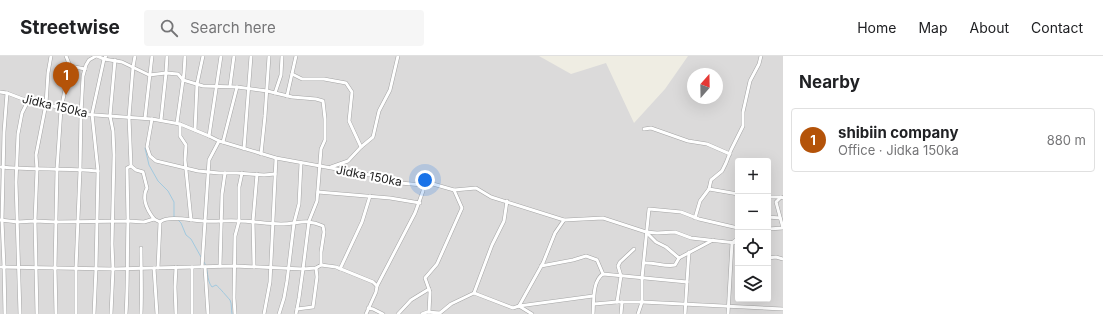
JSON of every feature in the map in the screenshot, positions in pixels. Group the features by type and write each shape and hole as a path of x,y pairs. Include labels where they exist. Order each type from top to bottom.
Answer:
{"street":[{"path":"37,314 35,221 37,169 36,155 46,104 48,73 51,56"},
{"path":"56,314 55,268 57,169 61,109 70,66 66,56"},
{"path":"76,314 77,221 83,76 89,60 96,56 115,60 149,75 166,73 178,74 183,80 203,86 237,86 292,97 322,101 325,119 325,140 321,149 317,201 309,221 296,314"},
{"path":"135,56 129,117 131,166 136,170 143,172 147,188 144,193 147,210 154,219 160,222"},
{"path":"145,118 152,56"},
{"path":"160,120 167,56"},
{"path":"185,56 178,123 180,136 186,145 185,160 191,220"},
{"path":"195,130 198,84 203,56"},
{"path":"209,136 221,56"},
{"path":"230,86 234,56"},
{"path":"244,149 251,56"},
{"path":"261,154 269,56"},
{"path":"275,93 281,75 282,56"},
{"path":"287,96 296,56"},
{"path":"330,168 348,161 373,137 379,111 390,90 398,57 393,56"},
{"path":"695,218 700,201 709,189 711,180 722,171 743,126 743,112 750,81 759,64 761,56"},
{"path":"94,314 98,172 92,114 105,57"},
{"path":"111,314 114,156 113,131 110,116 115,60"},
{"path":"70,66 85,69"},
{"path":"292,74 302,79 346,83 352,92 349,121 361,147"},
{"path":"208,314 204,267 209,160 221,142 237,86"},
{"name":"Jidka 150ka","path":"0,92 28,101 46,104 81,114 145,118 178,123 221,142 261,154 301,163 393,179 400,183 423,185 434,184 443,188 454,190 479,188 489,196 564,220 603,218 646,232 675,232 690,238 732,243"},
{"path":"5,314 1,220 2,132 7,93"},
{"path":"20,314 16,169 18,134 22,113 28,101"},
{"path":"152,119 147,147 150,156 156,161 198,171 275,174"},
{"path":"644,129 651,128 688,141 707,144 730,154"},
{"path":"264,314 270,282 276,158"},
{"path":"280,314 284,298 294,223 299,204 301,163"},
{"path":"126,314 128,285 126,269 128,221 127,168 131,166"},
{"path":"2,168 57,169 98,172"},
{"path":"220,266 222,194 225,173"},
{"path":"235,314 234,266 236,236 240,221 239,187 242,173"},
{"path":"254,267 253,222 257,174"},
{"path":"366,314 376,292 377,286 420,203 423,185"},
{"path":"709,189 735,193"},
{"path":"429,312 429,290 425,278 437,264 462,208 454,190"},
{"path":"318,192 390,198 420,203"},
{"path":"340,269 362,222 370,196"},
{"path":"771,196 782,198"},
{"path":"771,229 783,228 776,202 782,198"},
{"path":"422,314 429,312 440,313 451,304 474,293 492,245 504,221 507,202"},
{"path":"638,314 642,302 642,278 649,209 681,212 695,218 735,227"},
{"path":"771,217 780,218"},
{"path":"160,222 163,219 170,218 206,221 273,223 309,221 323,226 324,232 321,265"},
{"path":"1,220 18,222 144,222 154,219"},
{"path":"519,306 541,266 555,233 564,220"},
{"path":"157,314 156,268 160,222"},
{"path":"646,232 656,242 666,247 679,258"},
{"path":"644,262 671,266 675,265 679,258 713,240"},
{"path":"728,314 732,243 735,241"},
{"path":"141,248 141,314"},
{"path":"617,302 621,276 618,266 620,262 634,249"},
{"path":"685,314 690,252"},
{"path":"541,266 586,256 597,260 603,274"},
{"path":"771,258 783,259"},
{"path":"2,267 126,269 234,266 303,269 316,268 321,265 336,267 373,282 377,286"},
{"path":"176,267 176,314"},
{"path":"192,267 192,314"},
{"path":"297,309 313,307 317,277 316,268"},
{"path":"603,274 687,282"},
{"path":"593,314 593,296 598,279 603,274"},
{"path":"398,314 411,300 429,290"},
{"path":"474,293 512,308 593,296"},
{"path":"621,314 622,302"},
{"path":"594,304 642,302 783,309"},
{"path":"519,306 532,314"},
{"path":"368,308 383,314"}],"shaded area":[{"path":"0,56 539,56 571,74 606,63 634,123 665,89 688,56 783,56 783,314 0,314"}],"waterway":[{"path":"145,148 149,165 158,181 168,191 174,202 174,217 176,218"},
{"path":"178,220 201,257"},
{"path":"204,262 207,268 210,284 212,287 216,285 230,300 232,314"}],"place":[{"name":"shibiin company","path":"66,95"}]}
